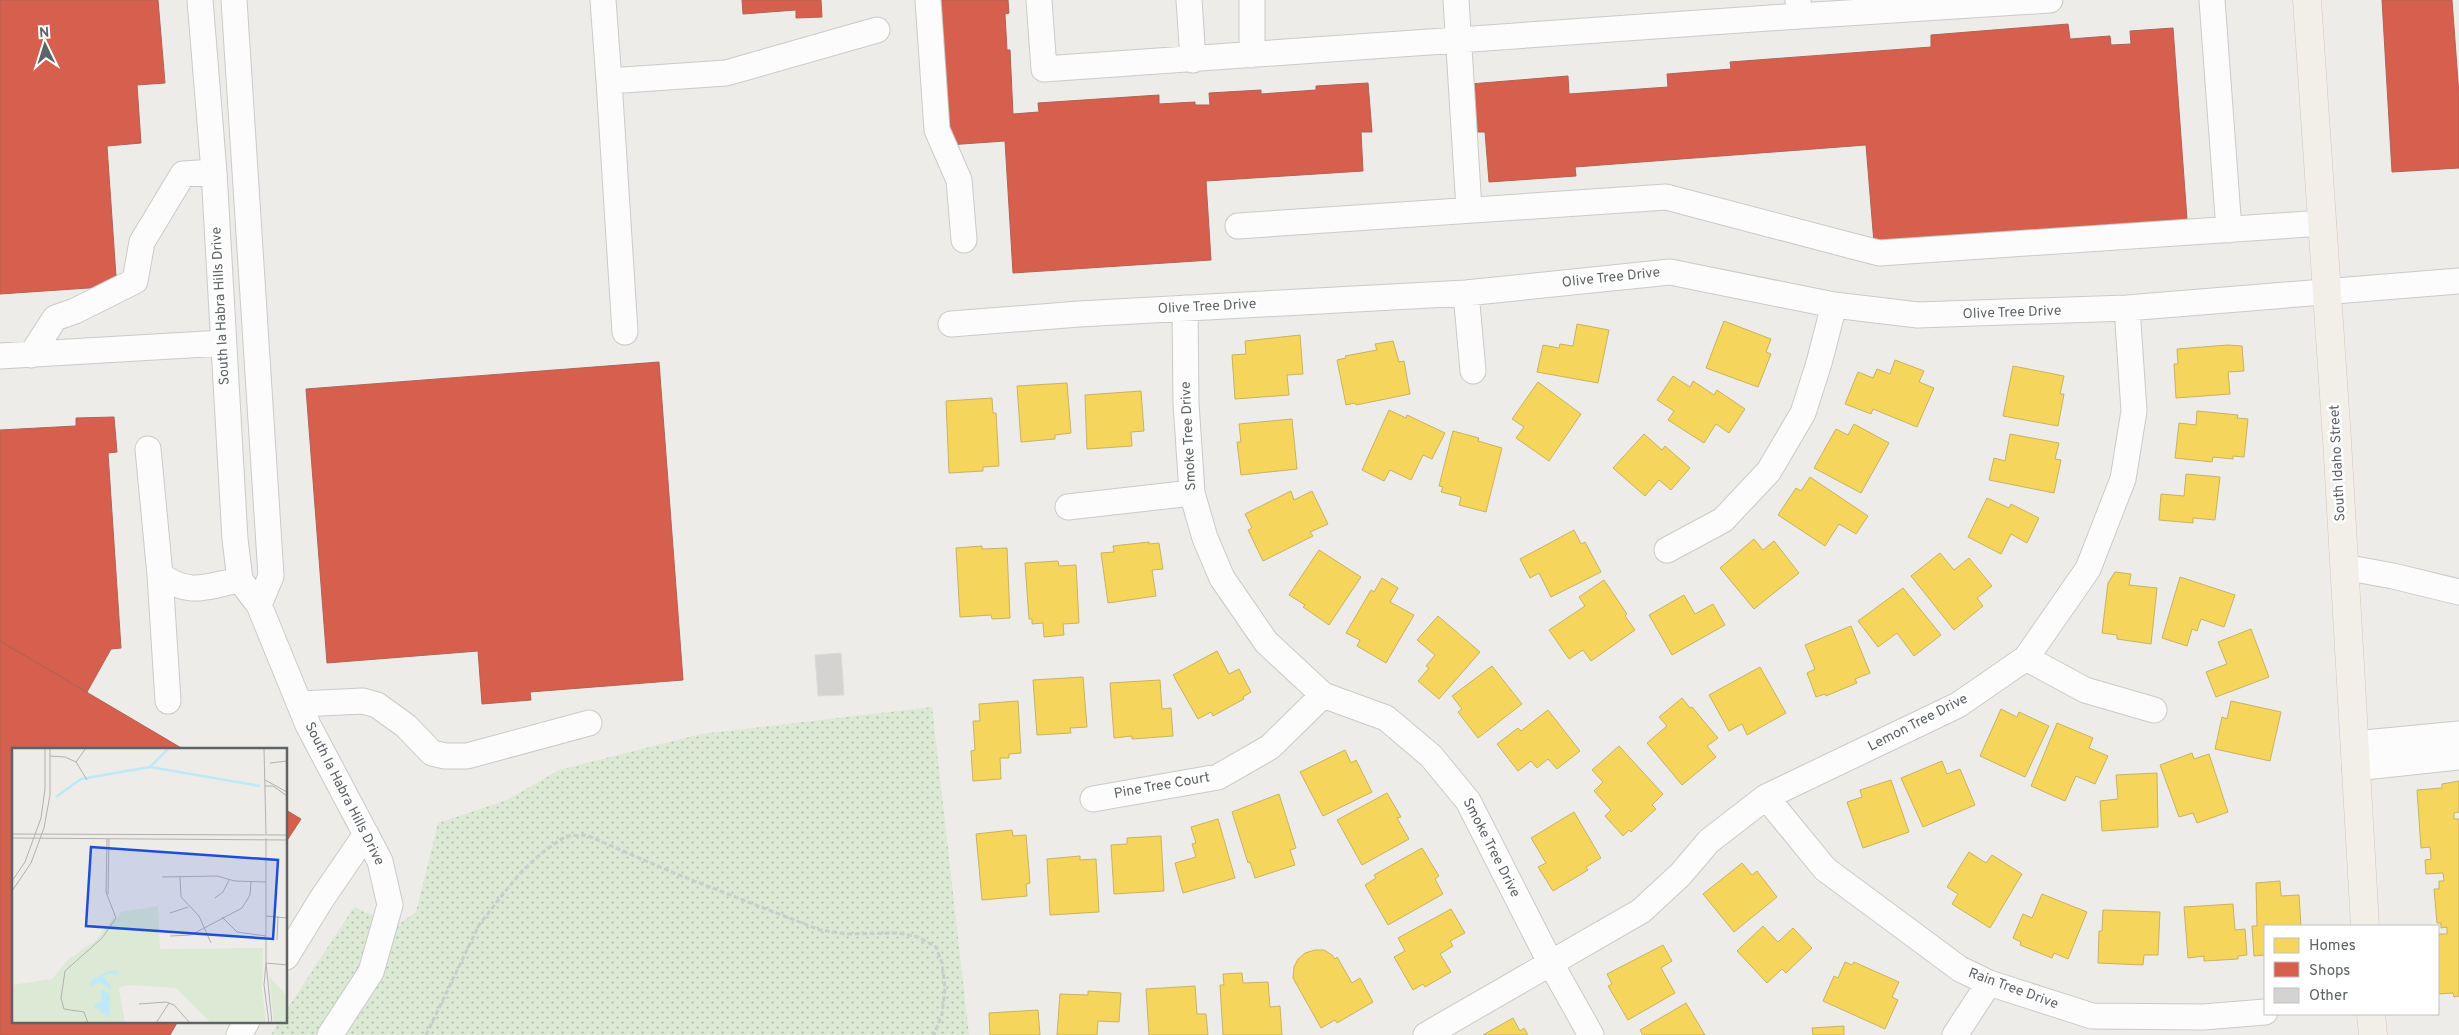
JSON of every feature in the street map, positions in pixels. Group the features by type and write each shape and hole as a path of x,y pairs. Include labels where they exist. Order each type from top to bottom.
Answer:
{"main road":[{"name":"South Idaho Street","path":"2307,0 2327,292 2365,925"},
{"path":"2371,1015 2373,1035"}],"street":[{"name":"South la Habra Hills Drive","path":"200,0 214,172 235,539 240,580 259,606 308,725 380,861 390,905 371,972 330,1035"},
{"path":"234,0 270,576 259,606"},
{"path":"603,0 625,332"},
{"path":"928,0 937,130 959,180 964,240"},
{"path":"1039,0 1044,69 1458,40 1798,8 2050,0"},
{"path":"1189,0 1193,60"},
{"path":"1252,0 1252,55"},
{"path":"1456,0 1469,209"},
{"path":"2212,0 2229,230"},
{"path":"609,81 726,73 878,30"},
{"path":"31,355 55,318 75,312 135,281 142,242 183,174 214,172"},
{"path":"1238,226 1666,197 1879,253 2322,223"},
{"name":"Olive Tree Drive","path":"951,324 1466,292 1670,272 1834,304 1918,315 2128,308 2459,281"},
{"path":"1466,292 1473,371"},
{"path":"1668,550 1723,520 1769,471 1803,413 1820,363 1834,304"},
{"name":"Smoke Tree Drive","path":"1185,308 1186,403 1192,493 1205,538 1222,578 1266,642 1322,695 1386,718 1431,756 1468,800 1550,962 1591,1035"},
{"name":"Lemon Tree Drive","path":"1426,1035 1641,911 1680,875 1709,841 1766,797 1958,705 2026,658 2088,569 2123,479 2134,411 2128,308"},
{"path":"0,356 223,343"},
{"path":"148,448 160,575 168,701"},
{"path":"1068,507 1192,493"},
{"path":"2344,567 2393,576 2459,592"},
{"path":"160,575 188,590 240,580"},
{"path":"2026,658 2085,690 2154,710"},
{"name":"Pine Tree Court","path":"1093,799 1218,777 1270,747 1322,695"},
{"path":"300,704 363,701 377,705 406,726 432,753 445,756 467,756 589,723"},
{"path":"2354,756 2459,734"},
{"path":"2354,756 2459,757"},
{"name":"Rain Tree Drive","path":"1766,797 1825,869 1960,969 1990,983 2092,1016 2203,1017 2264,1012"},
{"path":"288,954 321,900 366,834"},
{"path":"1955,1035 1990,983"},
{"path":"239,1035 247,1022"}],"path":[{"path":"426,1035 479,925 523,870 543,852 566,836 586,834 674,873 820,930 847,934 898,933 918,937 936,947 942,963 946,989 942,1014 934,1035"}],"green space":[{"path":"932,707 969,1035 271,1035 279,1022 288,1022 288,1008 354,907 396,926 416,912 438,823 507,800 559,770 701,734"}],"building: Homes":[{"path":"1724,321 1771,339 1766,352 1771,354 1758,387 1706,368"},
{"path":"1577,324 1609,330 1598,383 1537,372 1543,345 1559,348 1560,344 1573,346"},
{"path":"1300,335 1303,374 1287,375 1289,395 1235,399 1232,355 1246,354 1245,341"},
{"path":"1393,341 1399,362 1404,361 1410,394 1356,405 1355,403 1346,405 1337,360 1346,358 1345,356 1377,350 1375,344"},
{"path":"2228,345 2242,346 2244,371 2228,372 2230,394 2176,398 2174,364 2178,364 2177,349"},
{"path":"1895,360 1924,371 1919,382 1934,388 1917,427 1873,409 1871,414 1845,404 1858,372 1873,378 1877,369 1890,374"},
{"path":"2013,366 2064,376 2060,394 2064,394 2058,426 2003,416"},
{"path":"1673,376 1690,387 1693,381 1714,395 1717,390 1745,409 1729,433 1716,424 1704,443 1668,420 1674,411 1657,400"},
{"path":"1538,382 1581,414 1549,461 1516,438 1524,427 1512,419"},
{"path":"1067,383 1071,433 1055,435 1055,439 1021,442 1017,386"},
{"path":"1141,391 1144,431 1131,432 1132,446 1087,449 1085,395"},
{"path":"992,398 993,413 996,413 999,466 983,467 983,471 949,473 946,401"},
{"path":"1389,410 1406,418 1407,415 1445,433 1432,459 1423,455 1411,480 1390,470 1384,481 1362,470"},
{"path":"2197,411 2238,415 2237,418 2248,419 2244,457 2233,456 2233,459 2213,457 2212,462 2175,458 2179,423 2196,425"},
{"path":"1292,419 1297,469 1241,475 1237,442 1241,442 1239,424"},
{"path":"1854,424 1889,443 1861,493 1814,468 1836,429 1848,435"},
{"path":"1453,431 1479,438 1478,441 1502,448 1486,512 1459,505 1461,497 1441,492 1443,487 1439,486"},
{"path":"1644,434 1662,450 1665,446 1690,468 1671,490 1659,480 1645,496 1613,468"},
{"path":"2010,434 2059,443 2055,459 2061,460 2054,493 1989,480 1994,458 2005,461"},
{"path":"2186,474 2220,477 2215,520 2193,518 2193,523 2159,520 2161,494 2184,496"},
{"path":"1810,477 1868,516 1856,534 1839,524 1825,546 1778,515 1796,488 1801,491"},
{"path":"1291,491 1294,500 1312,491 1328,524 1310,532 1313,536 1263,561 1248,530 1252,528 1245,514"},
{"path":"1987,498 2009,508 2011,504 2039,518 2027,543 2011,534 2001,554 1968,537"},
{"path":"1574,530 1581,544 1585,542 1601,572 1551,597 1539,573 1530,578 1520,559"},
{"path":"1754,539 1763,550 1774,541 1799,573 1754,609 1720,568"},
{"path":"1149,542 1149,544 1159,543 1163,569 1152,570 1156,596 1108,603 1101,553 1114,552 1113,546"},
{"path":"982,546 982,549 1007,548 1010,618 992,619 991,615 960,617 956,548"},
{"path":"1319,550 1361,577 1329,625 1303,607 1305,605 1289,595"},
{"path":"1940,553 1954,570 1969,558 1992,586 1977,598 1983,606 1954,630 1911,576"},
{"path":"1058,561 1059,566 1076,565 1079,623 1063,624 1064,635 1044,637 1043,623 1032,624 1032,619 1029,619 1025,563"},
{"path":"2115,572 2131,574 2129,585 2157,588 2151,644 2117,639 2117,635 2102,633 2108,583"},
{"path":"2180,577 2235,595 2224,627 2201,619 2197,631 2192,629 2187,646 2162,638"},
{"path":"1382,578 1398,588 1390,602 1414,615 1386,663 1357,646 1360,640 1346,633 1371,590 1374,592"},
{"path":"1604,580 1627,614 1625,616 1635,630 1591,661 1583,650 1569,659 1549,630 1585,606 1579,597"},
{"path":"1903,588 1941,635 1914,656 1897,633 1878,647 1858,621"},
{"path":"1684,595 1695,614 1713,604 1725,625 1672,655 1649,615"},
{"path":"1438,616 1480,652 1439,699 1418,681 1429,668 1426,666 1435,655 1417,640"},
{"path":"1851,626 1870,673 1855,679 1857,683 1826,696 1825,694 1816,697 1807,673 1815,669 1805,645"},
{"path":"2251,629 2269,677 2216,697 2206,672 2227,664 2218,642"},
{"path":"1217,651 1229,674 1239,669 1251,692 1243,697 1244,699 1213,716 1211,712 1198,719 1173,675"},
{"path":"1492,666 1522,704 1478,738 1458,712 1462,709 1452,696"},
{"path":"1760,667 1786,713 1747,735 1742,724 1729,731 1709,695"},
{"path":"1083,677 1087,727 1070,728 1071,733 1037,735 1033,680"},
{"path":"1160,680 1162,709 1171,708 1173,736 1132,739 1132,736 1114,738 1110,683"},
{"path":"1682,698 1718,738 1707,746 1716,757 1682,785 1647,743 1667,726 1659,717"},
{"path":"1018,701 1021,753 1009,754 1009,758 1000,758 1001,779 973,781 971,751 975,750 973,721 980,721 979,704"},
{"path":"2231,701 2281,712 2270,761 2215,749 2222,717 2227,719"},
{"path":"2001,709 2017,717 2019,712 2049,726 2025,777 1980,756"},
{"path":"1548,710 1580,751 1557,769 1548,759 1537,768 1531,761 1518,771 1497,744 1518,728 1521,731"},
{"path":"2057,723 2093,738 2089,748 2108,756 2095,784 2076,776 2065,801 2031,786"},
{"path":"1619,746 1663,794 1652,805 1656,809 1631,832 1629,830 1623,836 1605,816 1611,810 1594,791 1603,782 1592,770"},
{"path":"1345,750 1351,763 1356,760 1372,792 1323,816 1300,772"},
{"path":"2192,753 2194,759 2209,754 2228,812 2197,823 2193,813 2179,817 2160,765"},
{"path":"1942,761 1947,774 1960,769 1975,805 1923,827 1901,778"},
{"path":"2157,773 2158,827 2102,831 2100,801 2118,799 2116,775"},
{"path":"1891,780 1909,832 1863,848 1847,802 1862,797 1860,790"},
{"path":"2459,781 2459,812 2454,813 2454,819 2459,819 2459,996 2454,997 2453,993 2439,994 2439,936 2447,934 2447,927 2441,928 2441,923 2437,923 2434,889 2439,889 2439,881 2444,881 2443,873 2426,874 2425,860 2431,859 2430,847 2421,848 2417,790 2442,788 2442,784"},
{"path":"1387,793 1401,817 1397,818 1409,839 1362,865 1337,820"},
{"path":"1279,794 1296,848 1290,850 1295,865 1255,878 1250,862 1248,863 1232,812"},
{"path":"1574,812 1601,858 1586,867 1588,870 1553,891 1538,867 1546,863 1531,838"},
{"path":"1218,819 1235,878 1183,893 1175,863 1196,857 1192,844 1196,843 1191,827"},
{"path":"1012,830 1013,836 1026,835 1030,883 1026,884 1027,896 982,900 976,834"},
{"path":"1161,836 1164,891 1114,894 1111,845 1127,844 1127,838"},
{"path":"1422,848 1439,876 1435,879 1443,894 1388,925 1365,885 1376,878 1374,875"},
{"path":"1969,852 1986,863 1992,855 2022,874 1990,928 1952,904 1958,894 1947,887"},
{"path":"1080,856 1080,860 1096,859 1099,912 1050,915 1047,859"},
{"path":"1742,863 1752,875 1757,871 1777,897 1734,932 1703,894"},
{"path":"2280,881 2281,896 2299,895 2301,925 2264,925 2264,955 2254,956 2252,926 2257,926 2256,883"},
{"path":"2042,894 2087,912 2068,959 2054,953 2052,958 2020,945 2021,942 2013,938 2023,914 2032,918"},
{"path":"2233,904 2235,930 2245,929 2247,955 2238,956 2238,959 2204,961 2204,956 2188,958 2184,907"},
{"path":"1451,909 1465,933 1450,941 1453,946 1440,954 1451,972 1425,987 1423,984 1413,990 1394,957 1405,951 1398,938"},
{"path":"2103,910 2160,912 2158,955 2144,955 2143,965 2098,963 2099,931 2102,931"},
{"path":"1763,926 1778,942 1793,928 1812,948 1786,973 1782,969 1767,983 1737,951"},
{"path":"1663,945 1672,961 1661,968 1675,993 1628,1020 1608,986 1612,984 1607,974"},
{"path":"1324,950 1335,959 1337,957 1352,983 1360,978 1373,1002 1337,1023 1335,1020 1321,1028 1293,978 1294,967 1298,959 1305,953"},
{"path":"1845,962 1852,965 1854,962 1899,982 1892,997 1898,1000 1885,1029 1823,1001 1834,976 1838,978"},
{"path":"1242,973 1243,983 1268,982 1270,1007 1280,1006 1282,1035 1223,1035 1220,985 1224,985 1223,974"},
{"path":"1195,986 1197,1014 1206,1014 1208,1035 1149,1035 1146,989"},
{"path":"1088,991 1121,993 1119,1022 1098,1021 1097,1035 1057,1035 1060,994 1088,995"},
{"path":"1686,1003 1705,1035 1643,1035 1640,1030"},
{"path":"1038,1010 1040,1035 990,1035 989,1013"},
{"path":"1513,1018 1520,1031 1524,1028 1528,1035 1483,1035"},
{"path":"1844,1026 1844,1035 1813,1035 1812,1028"}],"building: Shops":[{"path":"0,0 158,0 165,83 137,85 141,143 107,146 116,276 103,287 0,294"},
{"path":"742,0 821,0 822,17 796,18 796,10 743,14"},
{"path":"938,0 1008,0 1009,13 1005,14 1007,50 1010,50 1013,114 1039,112 1038,103 1159,95 1159,104 1195,102 1195,105 1210,105 1209,93 1261,90 1261,94 1316,90 1316,86 1368,83 1372,132 1361,132 1363,171 1206,181 1211,260 1013,273 1005,141 948,145"},
{"path":"2382,0 2452,0 2459,95 2459,168 2392,172"},
{"path":"2068,24 2070,39 2110,36 2111,45 2131,44 2130,31 2173,28 2187,219 1874,243 1866,145 1575,167 1576,176 1489,182 1485,132 1473,132 1470,84 1568,76 1569,94 1668,87 1667,74 1731,69 1730,62 1931,47 1931,35"},
{"path":"659,362 683,680 530,692 531,700 482,704 478,651 327,663 306,389"},
{"path":"114,417 117,452 108,453 121,648 111,649 87,692 0,641 0,430 76,426 76,418"},
{"path":"0,641 181,748 12,748 12,1022 177,1022 170,1035 0,1035"},
{"path":"288,811 301,819 288,839"}],"building: Other":[{"path":"841,653 844,695 818,696 815,655"}]}
